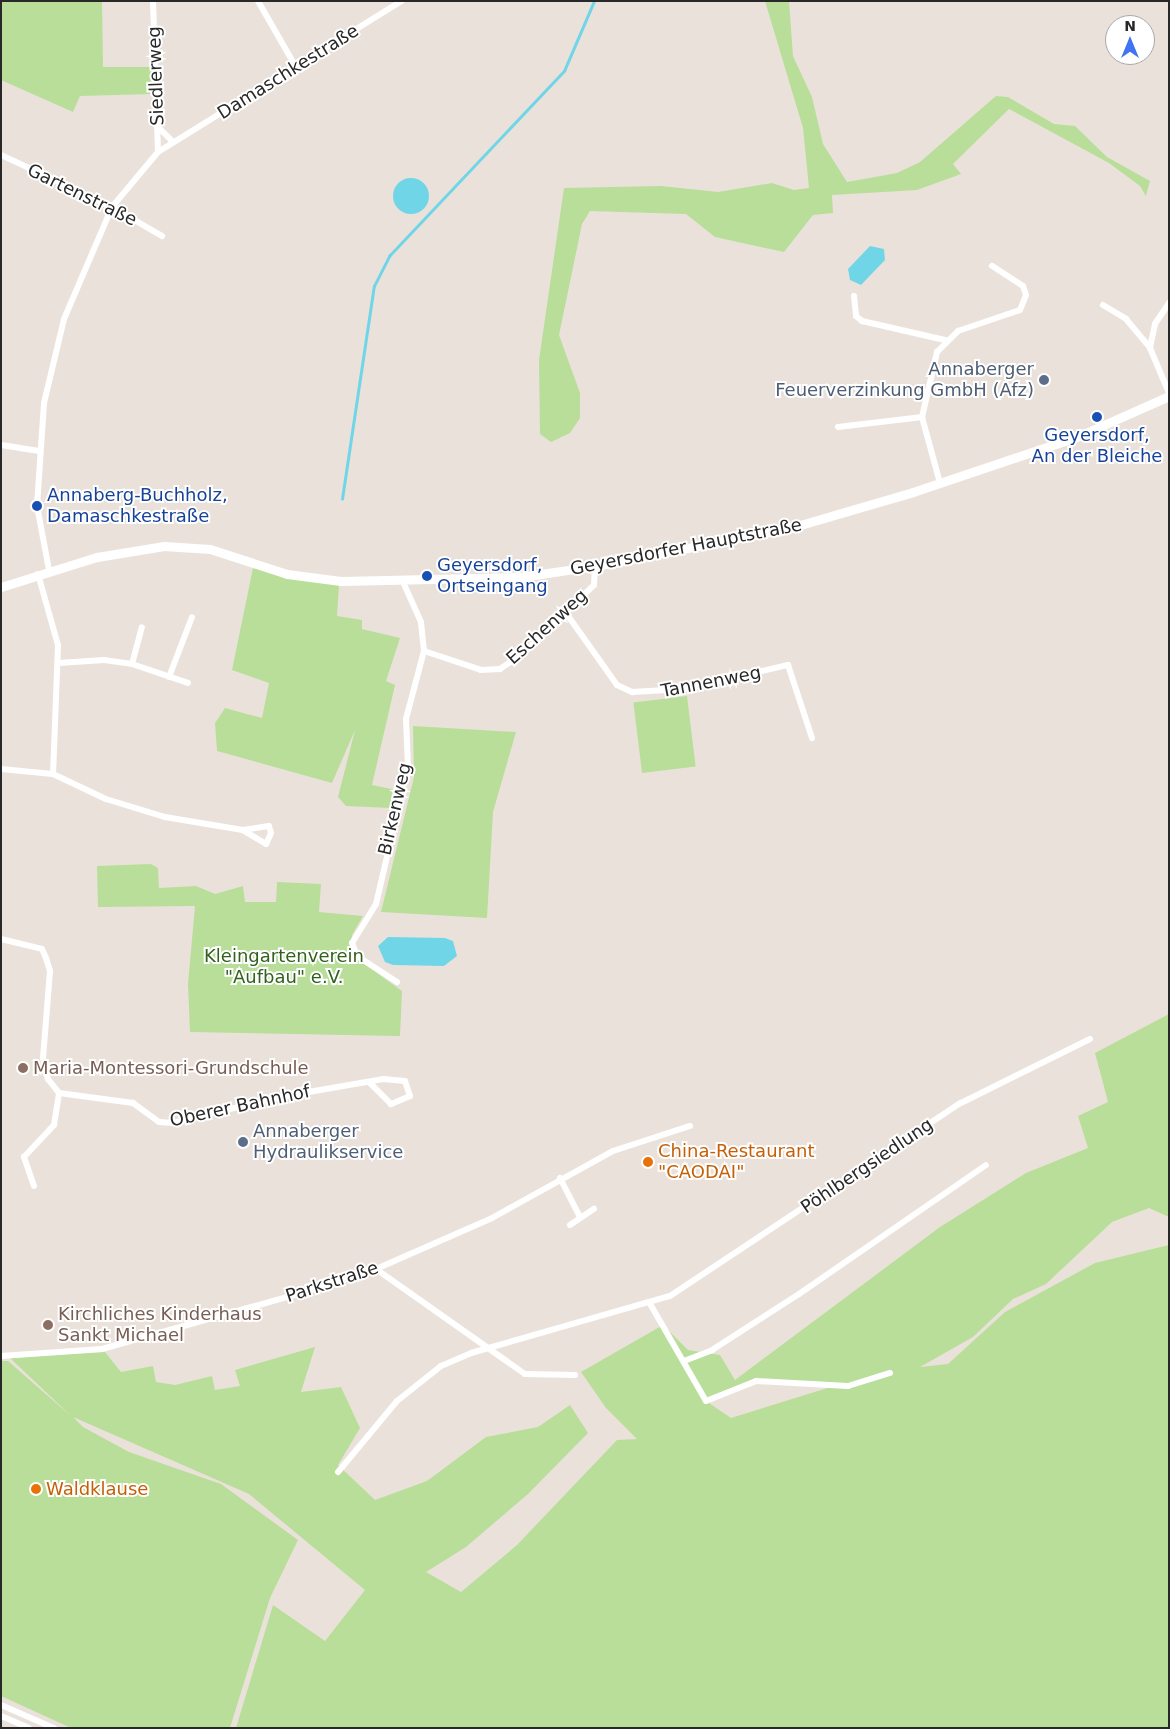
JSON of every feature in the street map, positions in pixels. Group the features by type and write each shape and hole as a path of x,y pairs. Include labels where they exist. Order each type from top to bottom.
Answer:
{"main road":[{"name":"Geyersdorfer Hauptstraße","path":"1,587 49,570 98,557 188,546 309,578 403,582 521,577 595,566 790,528 940,484 1079,436 1169,394"}],"street":[{"name":"Siedlerweg","path":"153,1 159,128 158,152"},
{"path":"258,1 296,67"},
{"name":"Damaschkestraße","path":"49,570 38,506 38,451 44,403 64,319 112,206 158,152 402,1"},
{"path":"159,128 173,142"},
{"name":"Gartenstraße","path":"1,155 112,206 162,236"},
{"path":"940,484 922,417 938,352 945,340 958,331 1020,310 1026,295 1023,286 992,266"},
{"path":"854,296 856,316 862,321 945,340"},
{"path":"1150,348 1155,324 1169,303"},
{"path":"1103,305 1126,319 1150,348 1169,394"},
{"path":"838,427 922,417"},
{"path":"1,445 38,451"},
{"name":"Eschenweg","path":"424,651 481,670 500,669 566,613 594,585 595,566"},
{"path":"38,574 58,645 59,663 53,774"},
{"name":"Birkenweg","path":"397,982 357,956 352,943 376,904 408,767 406,719 424,651 421,622 403,582"},
{"name":"Tannenweg","path":"566,613 618,685 632,692 684,689 788,665 812,738"},
{"path":"169,677 192,617"},
{"path":"132,664 142,627"},
{"path":"59,663 104,660 132,664 188,683"},
{"path":"1,770 53,774 138,810 243,830"},
{"path":"1,939 42,949 50,971 43,1058 48,1079 59,1093 54,1124 24,1157 34,1186"},
{"name":"Pöhlbergsiedlung","path":"338,1472 413,1385 442,1366 486,1350 649,1302 696,1280 961,1103 1090,1039"},
{"name":"Oberer Bahnhof","path":"59,1093 133,1103 160,1122 173,1123 369,1082 400,1079 410,1088 410,1096 391,1104 369,1082"},
{"name":"Parkstraße","path":"1,1356 102,1349 376,1268 492,1218 560,1178 613,1151 690,1126"},
{"path":"684,1361 712,1350 799,1294 986,1166"},
{"path":"560,1178 580,1217"},
{"path":"570,1225 594,1209"},
{"path":"376,1268 486,1350 535,1377 575,1375"},
{"path":"649,1302 706,1401 756,1381 848,1386 890,1373"},
{"path":"1,1705 54,1728"},
{"path":"1,1716 29,1728"}],"green space":[{"path":"1,1 102,1 103,67 151,67 152,94 80,96 73,112 1,80"},
{"path":"765,1 789,1 793,56 812,97 823,144 847,182 897,173 920,162 996,96 1008,97 1054,124 1075,126 1107,157 1150,181 1146,196 1140,186 1109,163 1009,109 953,164 961,174 917,190 832,195 833,213 813,215 784,252 715,237 686,214 590,211 582,224 559,335 580,393 580,418 570,433 551,442 540,434 539,360 564,188 661,186 718,192 772,183 794,190 809,188 803,128"},
{"path":"253,568 339,585 337,616 362,620 362,629 400,638 386,681 395,685 372,785 396,790 390,808 346,806 338,797 355,730 332,783 217,751 215,723 225,708 262,718 269,683 232,670"},
{"path":"687,696 696,766 642,773 633,703"},
{"path":"413,726 516,732 493,812 487,918 381,912 414,777"},
{"name":"Kleingartenverein \"Aufbau\" e.V.","path":"151,864 158,868 159,888 196,886 215,894 243,886 245,902 276,902 277,882 321,884 319,912 363,916 352,935 351,949 356,958 402,991 400,1036 190,1032 188,984 195,906 98,907 97,866"},
{"path":"1169,1014 1169,1217 1149,1208 1112,1222 1046,1284 1013,1299 973,1337 920,1367 948,1364 1005,1312 1095,1263 1169,1245 1169,1728 236,1728 273,1605 325,1641 365,1590 249,1494 73,1417 83,1427 129,1452 221,1484 298,1540 270,1598 230,1728 71,1728 1,1696 1,1361 8,1361 71,1416 10,1358 105,1352 121,1372 153,1366 156,1382 175,1385 212,1376 215,1390 240,1386 235,1370 315,1347 301,1392 341,1387 360,1428 338,1465 375,1500 427,1481 486,1437 538,1427 570,1405 588,1433 528,1494 466,1547 426,1572 461,1592 517,1545 617,1440 637,1439 606,1408 581,1372 663,1325 688,1350 720,1355 735,1380 940,1227 1026,1173 1088,1148 1078,1116 1108,1102 1095,1053","holes":["756,1381 834,1386 731,1418 706,1401"]}],"water":[{"path":"411,178 423,184 429,196 423,208 411,214 399,208 393,196 399,184"},
{"path":"870,246 884,249 885,260 861,285 850,280 848,269"},
{"path":"388,937 445,938 453,941 457,956 444,966 393,965 385,962 378,946"}],"waterway":[{"path":"342,499 374,286 389,256 564,71 594,1"}],"place":[{"name":"Annaberger Feuerverzinkung GmbH (Afz)","path":"1044,380"},
{"name":"Geyersdorf, An der Bleiche","path":"1097,417"},
{"name":"Annaberg-Buchholz, Damaschkestraße","path":"37,506"},
{"name":"Geyersdorf, Ortseingang","path":"427,576"},
{"name":"Maria-Montessori-Grundschule","path":"23,1068"},
{"name":"Annaberger Hydraulikservice","path":"243,1142"},
{"name":"China-Restaurant \"CAODAI\"","path":"648,1162"},
{"name":"Kirchliches Kinderhaus Sankt Michael","path":"48,1325"},
{"name":"Waldklause","path":"36,1489"}]}
